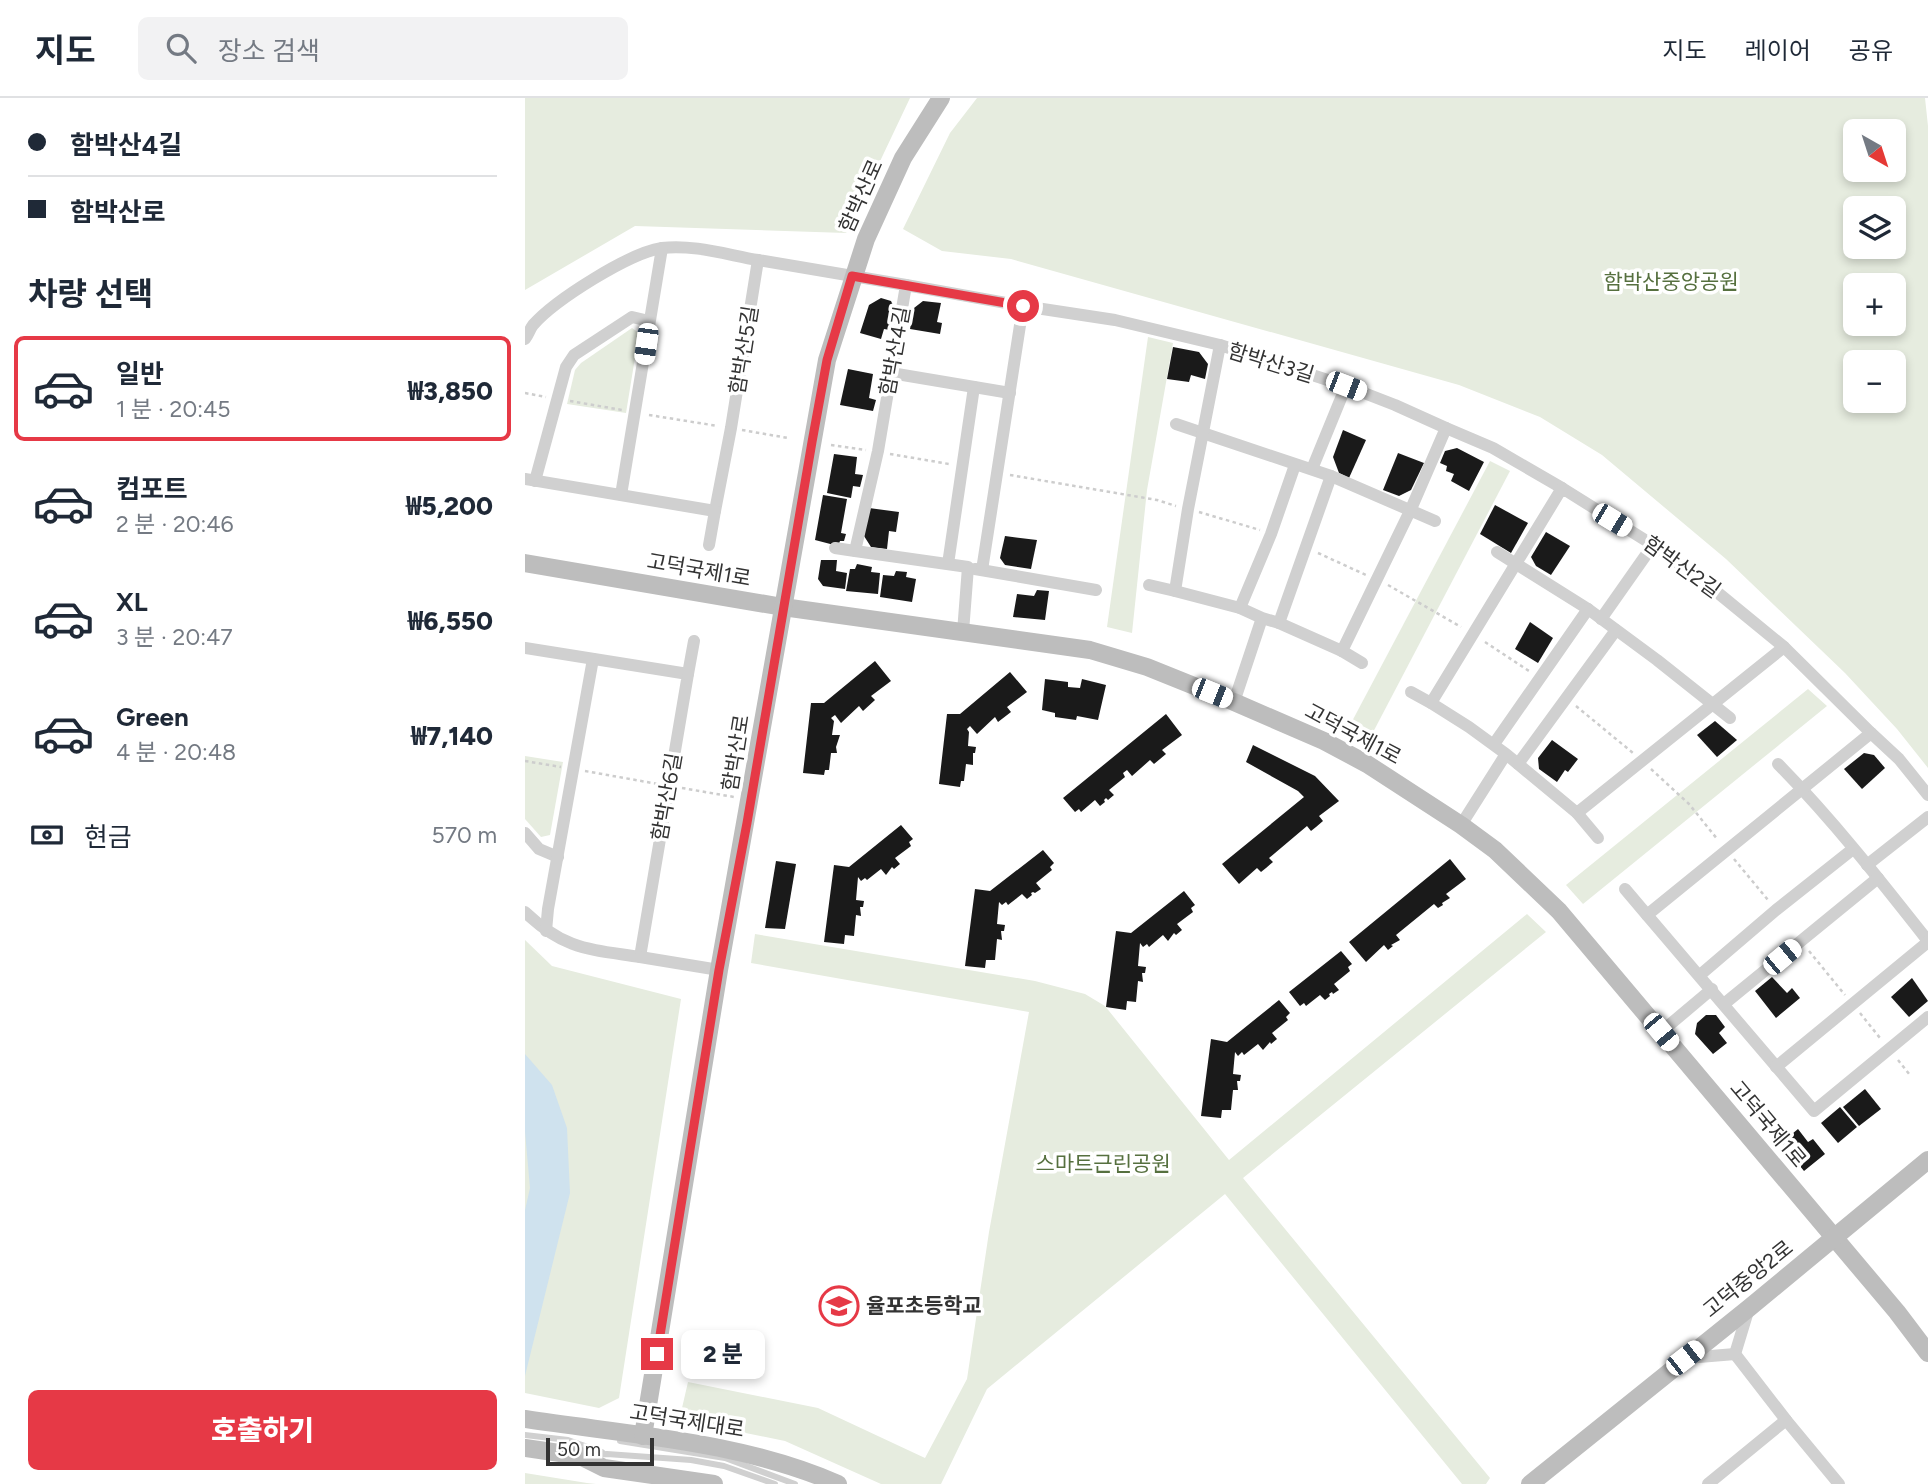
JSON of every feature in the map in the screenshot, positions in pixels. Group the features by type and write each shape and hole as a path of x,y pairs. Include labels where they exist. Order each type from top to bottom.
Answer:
{"street":[{"name":"함박산로","path":"643,1436 719,970 827,360 866,239 903,158 941,98"},
{"path":"525,339 533,326 561,301 621,263 662,248 684,248 906,285"},
{"path":"621,495 662,248"},
{"name":"함박산5길","path":"709,545 758,260"},
{"name":"함박산4길","path":"855,551 878,451 906,285 1115,320 1220,345"},
{"path":"982,570 1023,306"},
{"path":"649,321 632,317 574,355 566,367 530,480 715,511"},
{"name":"함박산3길","path":"1175,591 1220,345 1346,386 1445,428"},
{"path":"891,373 1010,393"},
{"path":"1312,469 1346,386"},
{"path":"948,564 974,387"},
{"path":"1176,424 1331,476 1435,521"},
{"path":"1342,651 1411,509 1445,428"},
{"name":"함박산2길","path":"1445,428 1493,448 1562,488 1653,545 1701,579 1784,647 1899,759 1928,795"},
{"path":"1240,608 1271,534 1295,464"},
{"path":"1279,623 1331,476"},
{"path":"1431,703 1562,488"},
{"path":"1601,619 1653,545"},
{"path":"835,548 968,567 1096,590"},
{"path":"1497,552 1588,609 1730,718"},
{"name":"고덕국제1로","path":"525,563 783,607 1090,650 1147,667 1234,702 1324,741 1367,764 1495,850 1559,911 1928,1353"},
{"path":"963,632 968,567"},
{"path":"1149,585 1240,608 1342,651 1362,663"},
{"path":"1494,744 1588,609"},
{"path":"1234,702 1262,618"},
{"path":"1518,764 1616,631"},
{"name":"함박산6길","path":"640,957 694,641"},
{"path":"1577,813 1784,647"},
{"path":"525,648 688,674"},
{"path":"546,932 593,659"},
{"path":"1411,692 1494,744 1577,813 1598,838"},
{"path":"1647,915 1871,733"},
{"path":"1461,825 1506,754"},
{"path":"1776,1067 1928,942 1878,878 1802,788 1778,764"},
{"path":"1867,865 1928,817"},
{"path":"525,833 539,849 558,857"},
{"path":"1700,975 1853,849"},
{"path":"1724,1004 1878,878"},
{"path":"1625,889 1814,1111 1928,1017"},
{"path":"525,912 546,932 577,947 719,970"},
{"path":"1661,1032 1712,989"},
{"name":"고덕중앙2로","path":"1530,1484 1928,1160"},
{"path":"1735,1353 1749,1308"},
{"path":"1685,1358 1735,1353"},
{"path":"1735,1353 1839,1484"},
{"name":"고덕국제대로","path":"525,1419 571,1442 604,1468 714,1484"},
{"path":"1708,1484 1786,1420"},
{"name":"고덕국제대로","path":"525,1448 643,1436 745,1452 803,1469 838,1484"}],"lane":[{"path":"525,1426 607,1454 691,1460 724,1466 775,1484"},
{"path":"525,1435 725,1458 795,1484"},
{"path":"571,1442 607,1454"},
{"path":"724,1466 758,1484"}],"path":[{"path":"525,393 788,438"},
{"path":"831,445 963,467"},
{"path":"999,473 1157,500"},
{"path":"525,761 572,769"}],"green space":[{"path":"525,98 910,98 846,233 635,226 525,290"},
{"name":"함박산중앙공원","path":"977,98 1925,98 1928,126 1928,768 1897,729 1845,673 1726,559 1602,455 1540,417 1459,385 1011,259 942,251 903,229 950,133"},
{"path":"632,328 639,333 626,413 567,404 575,370"},
{"path":"1148,337 1173,343 1147,490 1132,633 1107,627"},
{"path":"1490,461 1510,471 1370,738 1349,727"},
{"path":"1808,689 1827,706 1583,904 1566,885"},
{"path":"525,756 563,762 550,835 541,837 525,819"},
{"name":"스마트근린공원","path":"1527,914 1546,932 1243,1178 1490,1478 1486,1484 1462,1484 1225,1194 987,1389 941,1484 881,1484 785,1441 692,1422 682,1408 688,1382 818,1408 925,1458 967,1379 989,1232 1029,1012 751,963 755,934 1035,981 1085,994 1105,1006 1229,1160"},
{"path":"525,940 552,966 681,999 619,1398 599,1408 525,1393"},
{"path":"525,1473 587,1483 596,1484 525,1484"}],"water":[{"path":"525,1054 552,1085 567,1128 570,1193 525,1376 525,1210 530,1188 525,1132"}],"building":[{"path":"881,298 891,301 896,312 890,330 884,329 881,339 860,333 869,305"},
{"path":"923,301 941,303 937,322 942,323 940,334 910,329 914,308"},
{"path":"1173,347 1199,352 1208,364 1205,379 1191,375 1189,382 1167,379"},
{"path":"848,369 873,374 869,398 876,400 873,411 840,405"},
{"path":"1343,430 1366,440 1349,478 1339,473 1333,457"},
{"path":"1457,448 1484,462 1469,491 1451,481 1454,474 1446,471 1447,466 1440,463 1445,451"},
{"path":"1398,453 1424,463 1411,490 1399,496 1383,490"},
{"path":"834,454 857,457 855,474 863,475 860,487 853,486 851,498 827,493"},
{"path":"823,495 847,499 841,533 846,534 844,541 840,541 838,546 815,540"},
{"path":"1495,505 1528,523 1511,553 1480,534"},
{"path":"869,508 899,512 896,532 889,531 887,549 871,547 864,536"},
{"path":"1546,532 1570,546 1551,575 1536,566 1531,557"},
{"path":"1005,536 1037,540 1031,569 1005,565 1000,558"},
{"path":"821,560 837,560 836,571 847,573 845,589 823,586 818,579"},
{"path":"857,564 872,567 871,572 880,573 878,594 846,591 850,569 855,569"},
{"path":"896,571 907,572 906,577 916,579 912,602 880,597 883,575 894,576"},
{"path":"1037,590 1049,591 1045,620 1013,617 1017,594 1034,596"},
{"path":"1530,622 1553,638 1538,663 1515,649"},
{"path":"875,661 891,681 871,696 875,700 863,711 859,706 841,723 835,715 831,718 834,721 832,735 840,735 837,753 831,753 829,770 825,770 824,775 803,773 811,703 824,703"},
{"path":"1010,672 1027,692 1007,707 1011,712 998,722 995,717 977,734 970,726 967,729 968,746 976,747 973,765 966,764 964,781 961,781 960,787 939,784 947,714 960,714"},
{"path":"1045,679 1068,682 1068,687 1080,688 1082,679 1106,685 1098,720 1077,716 1076,720 1055,717 1055,713 1042,710"},
{"path":"1166,714 1182,735 1162,750 1166,754 1154,764 1150,760 1132,776 1127,770 1123,773 1125,777 1109,790 1114,795 1108,800 1106,798 1100,806 1095,800 1081,812 1079,809 1075,812 1063,798"},
{"path":"1715,721 1737,740 1717,757 1697,735"},
{"path":"1552,740 1578,759 1568,772 1565,770 1557,782 1539,769 1538,758"},
{"path":"1253,745 1315,776 1339,801 1319,816 1323,821 1316,827 1311,831 1307,826 1269,858 1273,862 1266,868 1261,872 1257,868 1239,884 1222,864 1304,797 1246,762"},
{"path":"1864,753 1874,755 1885,768 1862,789 1844,769"},
{"path":"901,825 913,839 909,842 911,846 895,858 900,864 894,869 892,867 886,875 881,869 867,880 865,878 861,881 858,877 856,900 864,901 863,907 860,907 861,916 856,915 854,936 845,935 844,944 824,942 834,865 849,867"},
{"path":"1043,850 1054,863 1050,867 1052,870 1036,883 1041,889 1031,893 1027,899 1022,894 1008,905 1006,902 1002,905 999,902 997,924 1005,925 1004,931 1001,931 1002,940 997,939 995,960 986,960 985,968 965,966 975,889 990,891"},
{"path":"1450,859 1466,879 1446,894 1450,898 1442,903 1443,905 1438,908 1434,904 1396,935 1400,940 1391,945 1393,946 1388,950 1384,945 1366,962 1349,942"},
{"path":"776,861 796,864 785,929 765,928"},
{"path":"1184,891 1195,905 1191,908 1193,912 1177,924 1182,930 1176,935 1174,933 1168,941 1163,935 1149,947 1147,944 1143,947 1140,943 1138,966 1146,967 1145,973 1142,973 1143,982 1138,981 1136,1002 1127,1001 1126,1010 1106,1007 1116,931 1131,933"},
{"path":"1341,951 1352,964 1348,967 1350,971 1334,984 1339,990 1329,994 1325,1000 1320,995 1306,1006 1304,1003 1300,1006 1289,992"},
{"path":"1772,977 1787,993 1792,988 1800,998 1776,1018 1755,991"},
{"path":"1912,978 1928,1001 1909,1017 1891,997"},
{"path":"1279,1000 1290,1013 1286,1017 1288,1020 1272,1033 1277,1039 1263,1050 1258,1044 1244,1055 1242,1052 1238,1056 1235,1052 1233,1074 1241,1075 1240,1081 1237,1081 1238,1090 1233,1090 1231,1110 1222,1110 1221,1118 1201,1116 1211,1039 1227,1042"},
{"path":"1706,1015 1716,1015 1725,1027 1719,1033 1727,1043 1713,1054 1695,1034 1697,1023"},
{"path":"1865,1089 1881,1109 1859,1126 1843,1107"},
{"path":"1840,1107 1857,1127 1838,1143 1821,1123"},
{"path":"1798,1129 1808,1142 1813,1139 1825,1154 1804,1171 1781,1143"}],"place":[{"name":"율포초등학교","path":"839,1306"}],"route":[{"path":"657,1354 719,970 812,442 827,360 852,276 1023,306"}]}
